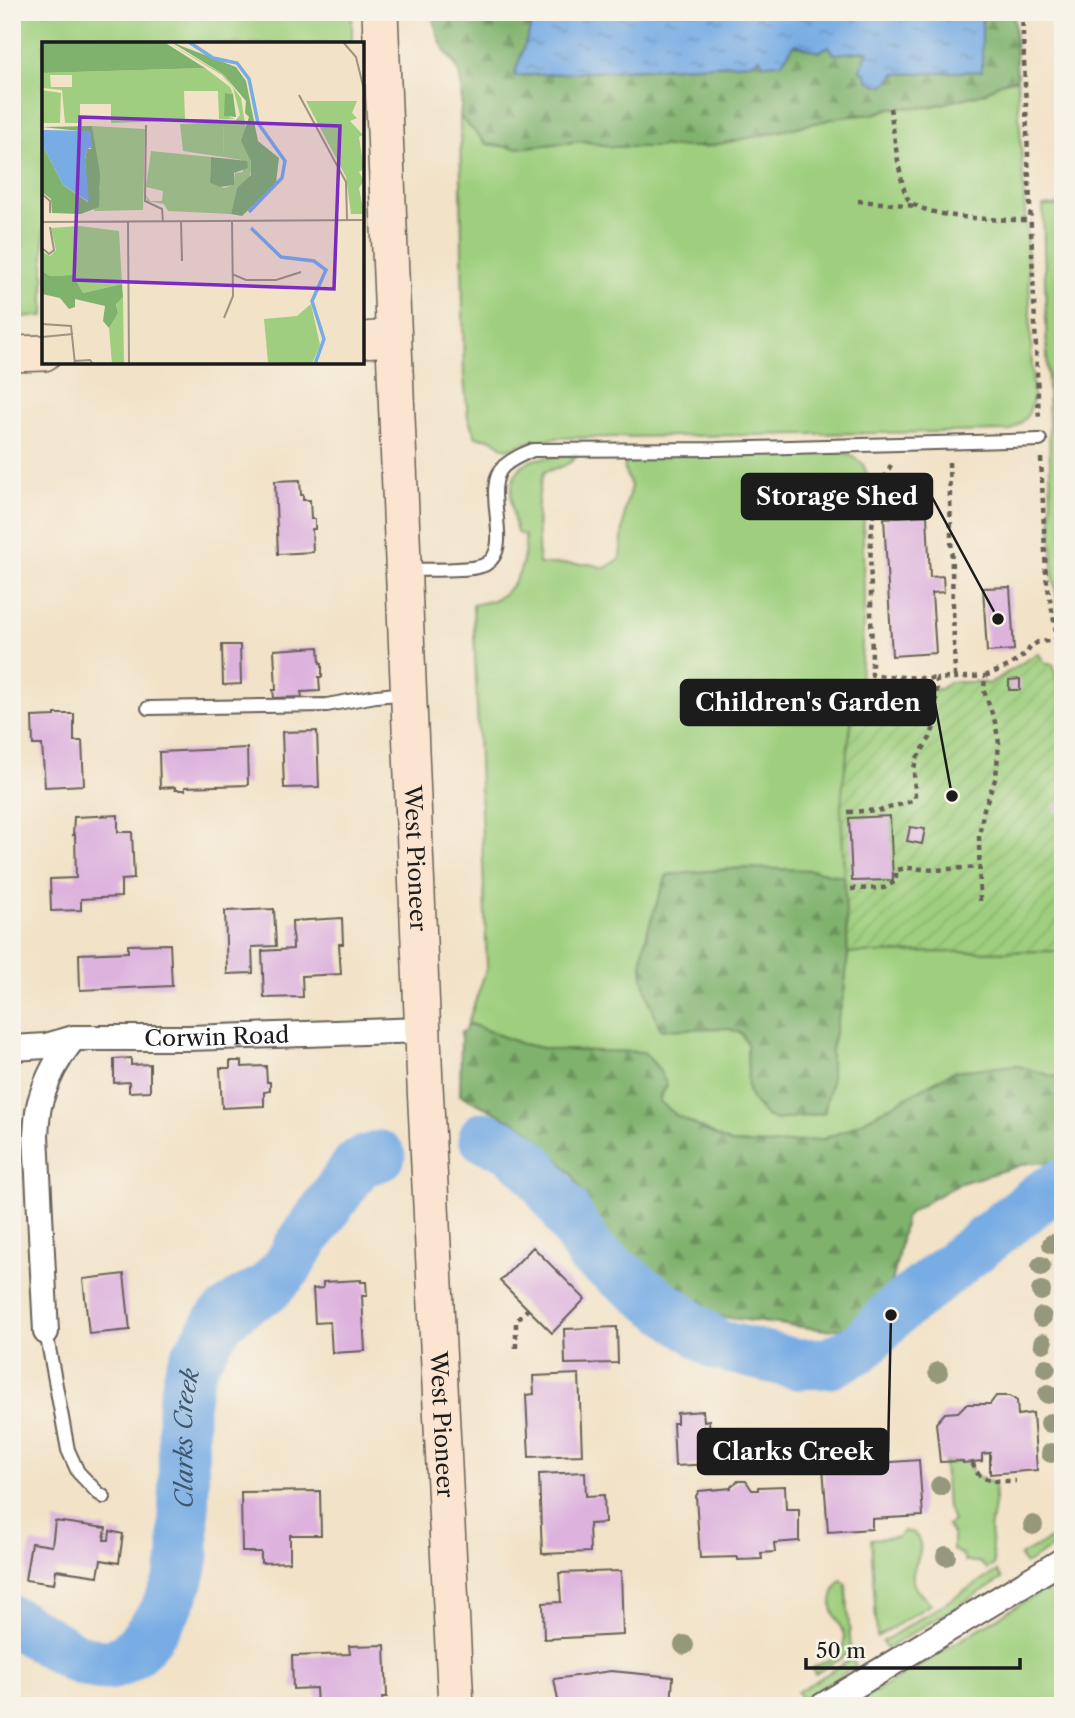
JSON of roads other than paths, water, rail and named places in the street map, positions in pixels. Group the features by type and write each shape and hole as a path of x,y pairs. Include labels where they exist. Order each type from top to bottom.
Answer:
{"main road":[{"name":"West Pioneer","path":"380,12 378,339 403,570 456,1706"},
{"path":"12,354 42,353"}],"street":[{"name":"Corwin Road","path":"12,1048 46,1046 75,1038 188,1038 423,1030"},
{"path":"46,1332 36,1135 39,1104 61,1054 75,1038"},
{"path":"822,1706 1063,1560"}],"lane":[{"path":"403,570 486,565 495,556 498,540 495,489 502,467 519,455 533,450 716,449 1040,440"},
{"path":"148,708 327,705 408,692"},
{"path":"46,1332 68,1450 78,1472 104,1497"}],"water":[{"path":"536,12 982,12 982,71 895,74 889,82 881,86 868,81 866,74 860,70 868,51 834,54 829,46 818,52 795,44 781,63 764,64 759,57 752,63 514,76"}],"waterway":[{"name":"Clarks Creek","path":"484,1137 510,1148 532,1166 565,1211 591,1254 717,1345 797,1364 830,1363 861,1347 891,1315 1040,1197 1063,1183"},
{"name":"Clarks Creek","path":"12,1621 74,1657 100,1665 116,1663 126,1658 144,1640 168,1604 183,1562 183,1404 195,1359 220,1320 241,1303 268,1288 288,1266 357,1165 380,1156"}],"place":[{"name":"Storage Shed","path":"998,619"},
{"name":"Children's Garden","path":"952,796"},
{"name":"Clarks Creek","path":"891,1315"}]}
